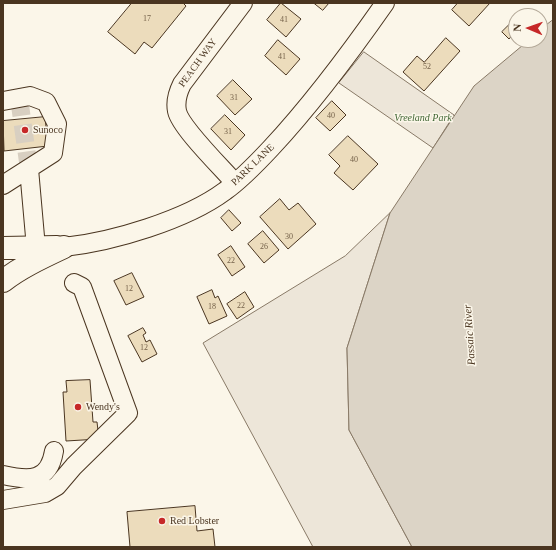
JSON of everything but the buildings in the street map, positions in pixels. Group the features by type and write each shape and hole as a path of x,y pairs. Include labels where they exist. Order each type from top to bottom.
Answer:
{"highway":[{"path":"3,281 38,254 64,247"},
{"path":"3,248 38,254"}],"street":[{"name":"PEACH WAY","path":"235,183 183,124 177,112 176,104 178,92 182,84 243,3"},
{"name":"PARK LANE","path":"64,247 105,240 168,220 197,208 226,191 255,165 287,131 347,56 386,3"},
{"path":"3,101 30,96 46,102 57,124 53,153 3,185"},
{"path":"29,168 38,254"},
{"path":"3,500 45,493 58,486 74,466 128,413 82,288 74,283"},
{"path":"3,475 24,479 38,477 49,467 53,460 54,451"}],"green space":[{"name":"Vreeland Park","path":"364,52 454,115 433,148 339,83"},
{"path":"390,213 347,348 349,430 412,547 313,547 203,343 345,256"}],"water":[{"name":"Passaic River","path":"553,20 553,547 412,547 349,430 347,348 390,213 474,86 519,48 548,48 548,24"}],"tunnel":[{"path":"19,98 29,169"}],"place":[{"name":"Sunoco","path":"25,130"},
{"name":"Wendy's","path":"78,407"},
{"name":"Red Lobster","path":"162,521"}]}
